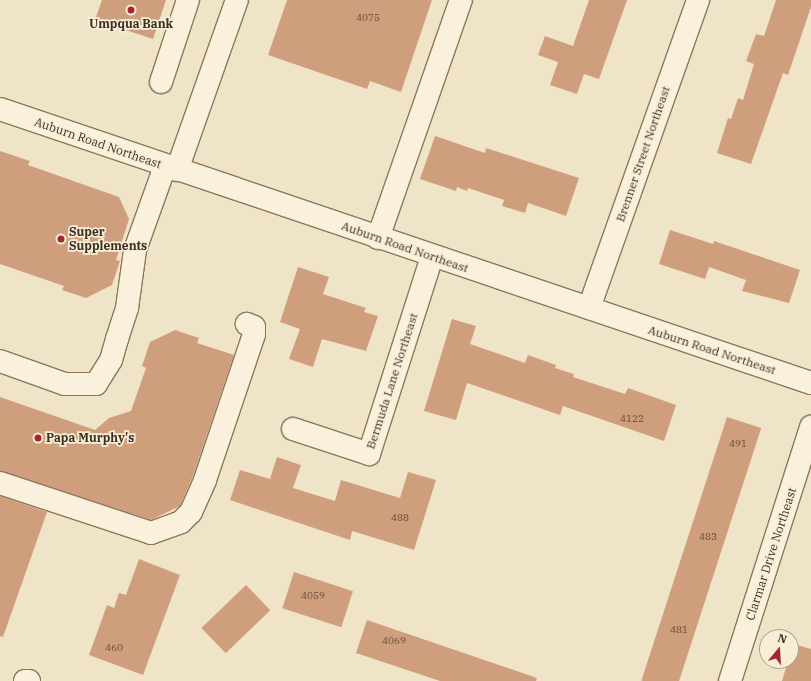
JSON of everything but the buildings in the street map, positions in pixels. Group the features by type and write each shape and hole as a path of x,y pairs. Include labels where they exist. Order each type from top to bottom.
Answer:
{"street":[{"path":"161,82 188,0"},
{"path":"0,361 65,384 96,384 111,360 127,308 136,250 171,168 237,0"},
{"path":"378,238 460,0"},
{"name":"Brenner Street Northeast","path":"589,308 698,0"},
{"name":"Auburn Road Northeast","path":"0,110 811,382"},
{"name":"Bermuda Lane Northeast","path":"293,429 369,454 432,256"},
{"path":"0,483 151,533 181,522 191,512 205,480 254,334 254,327 248,324"},
{"name":"Clarmar Drive Northeast","path":"730,681 811,427"}],"place":[{"name":"Umpqua Bank","path":"131,10"},
{"name":"Super Supplements","path":"61,239"},
{"name":"Papa Murphy's","path":"38,438"}]}
